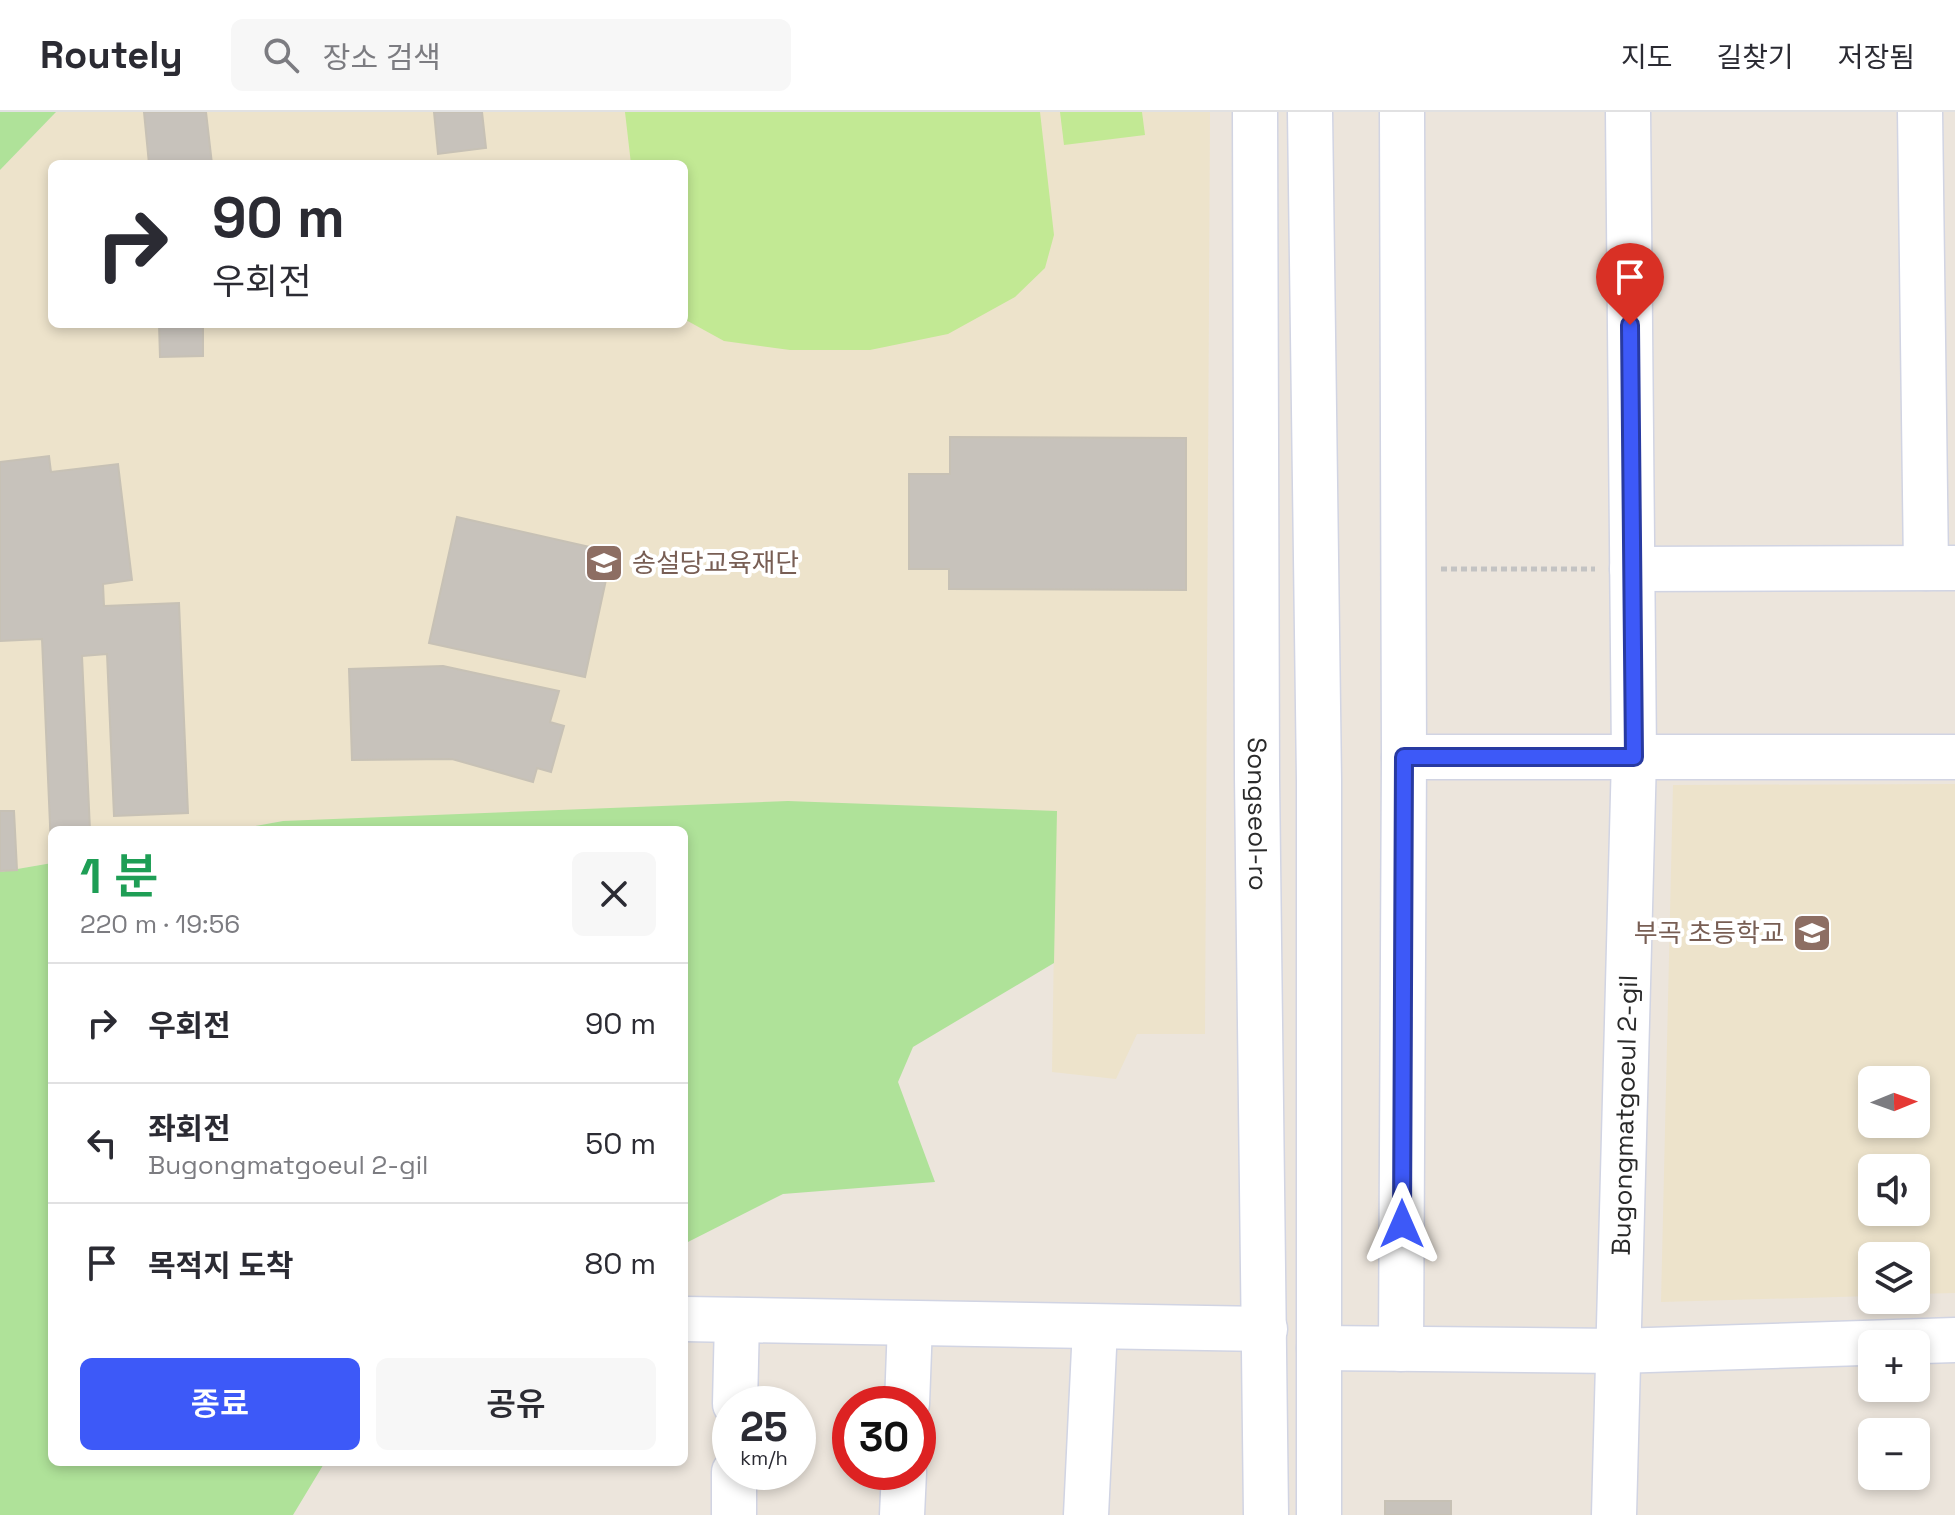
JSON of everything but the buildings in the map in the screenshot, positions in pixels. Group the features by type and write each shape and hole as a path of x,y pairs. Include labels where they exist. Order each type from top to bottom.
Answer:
{"street":[{"name":"Songseol-ro","path":"1255,112 1257,778 1266,1515"},
{"path":"1310,112 1319,781 1319,1515"},
{"path":"1401,1349 1404,757 1402,112"},
{"name":"Bugongmatgoeul 2-gil","path":"1614,1515 1634,757 1628,112"},
{"path":"1632,569 1941,568 1920,112"},
{"path":"1404,757 1955,757"},
{"path":"688,1319 1265,1329"},
{"path":"735,1386 737,1320"},
{"path":"908,1386 910,1324"},
{"path":"1086,1515 1095,1328"},
{"path":"1319,1348 1618,1351 1955,1340"},
{"path":"734,1490 734,1515"},
{"path":"902,1515 903,1490"}],"path":[{"path":"1404,569 1632,569"}],"shaded area":[{"name":"송설당교육재단","path":"56,112 1210,112 1205,1034 1137,1034 1116,1079 1052,1072 1056,811 283,821 255,826 48,826 48,864 0,872 0,170"},
{"name":"부곡 초등학교","path":"1955,784 1955,1293 1930,1294 1930,1242 1858,1242 1858,1296 1661,1302 1673,785"}],"green space":[{"path":"0,112 56,112 0,170"},
{"path":"625,112 1040,112 1054,235 1045,268 1015,297 948,334 870,350 790,350 724,341 688,321 688,160 631,160"},
{"path":"1060,112 1142,112 1145,135 1064,145"},
{"path":"788,801 1057,811 1054,963 913,1047 898,1082 935,1182 783,1194 688,1242 688,826 255,826 283,821"},
{"path":"48,864 48,1466 323,1466 293,1515 0,1515 0,872"}],"place":[{"name":"송설당교육재단","path":"604,563"},
{"name":"부곡 초등학교","path":"1812,933"}],"route":[{"path":"1402,1224 1404,757 1634,757 1630,325"}]}
